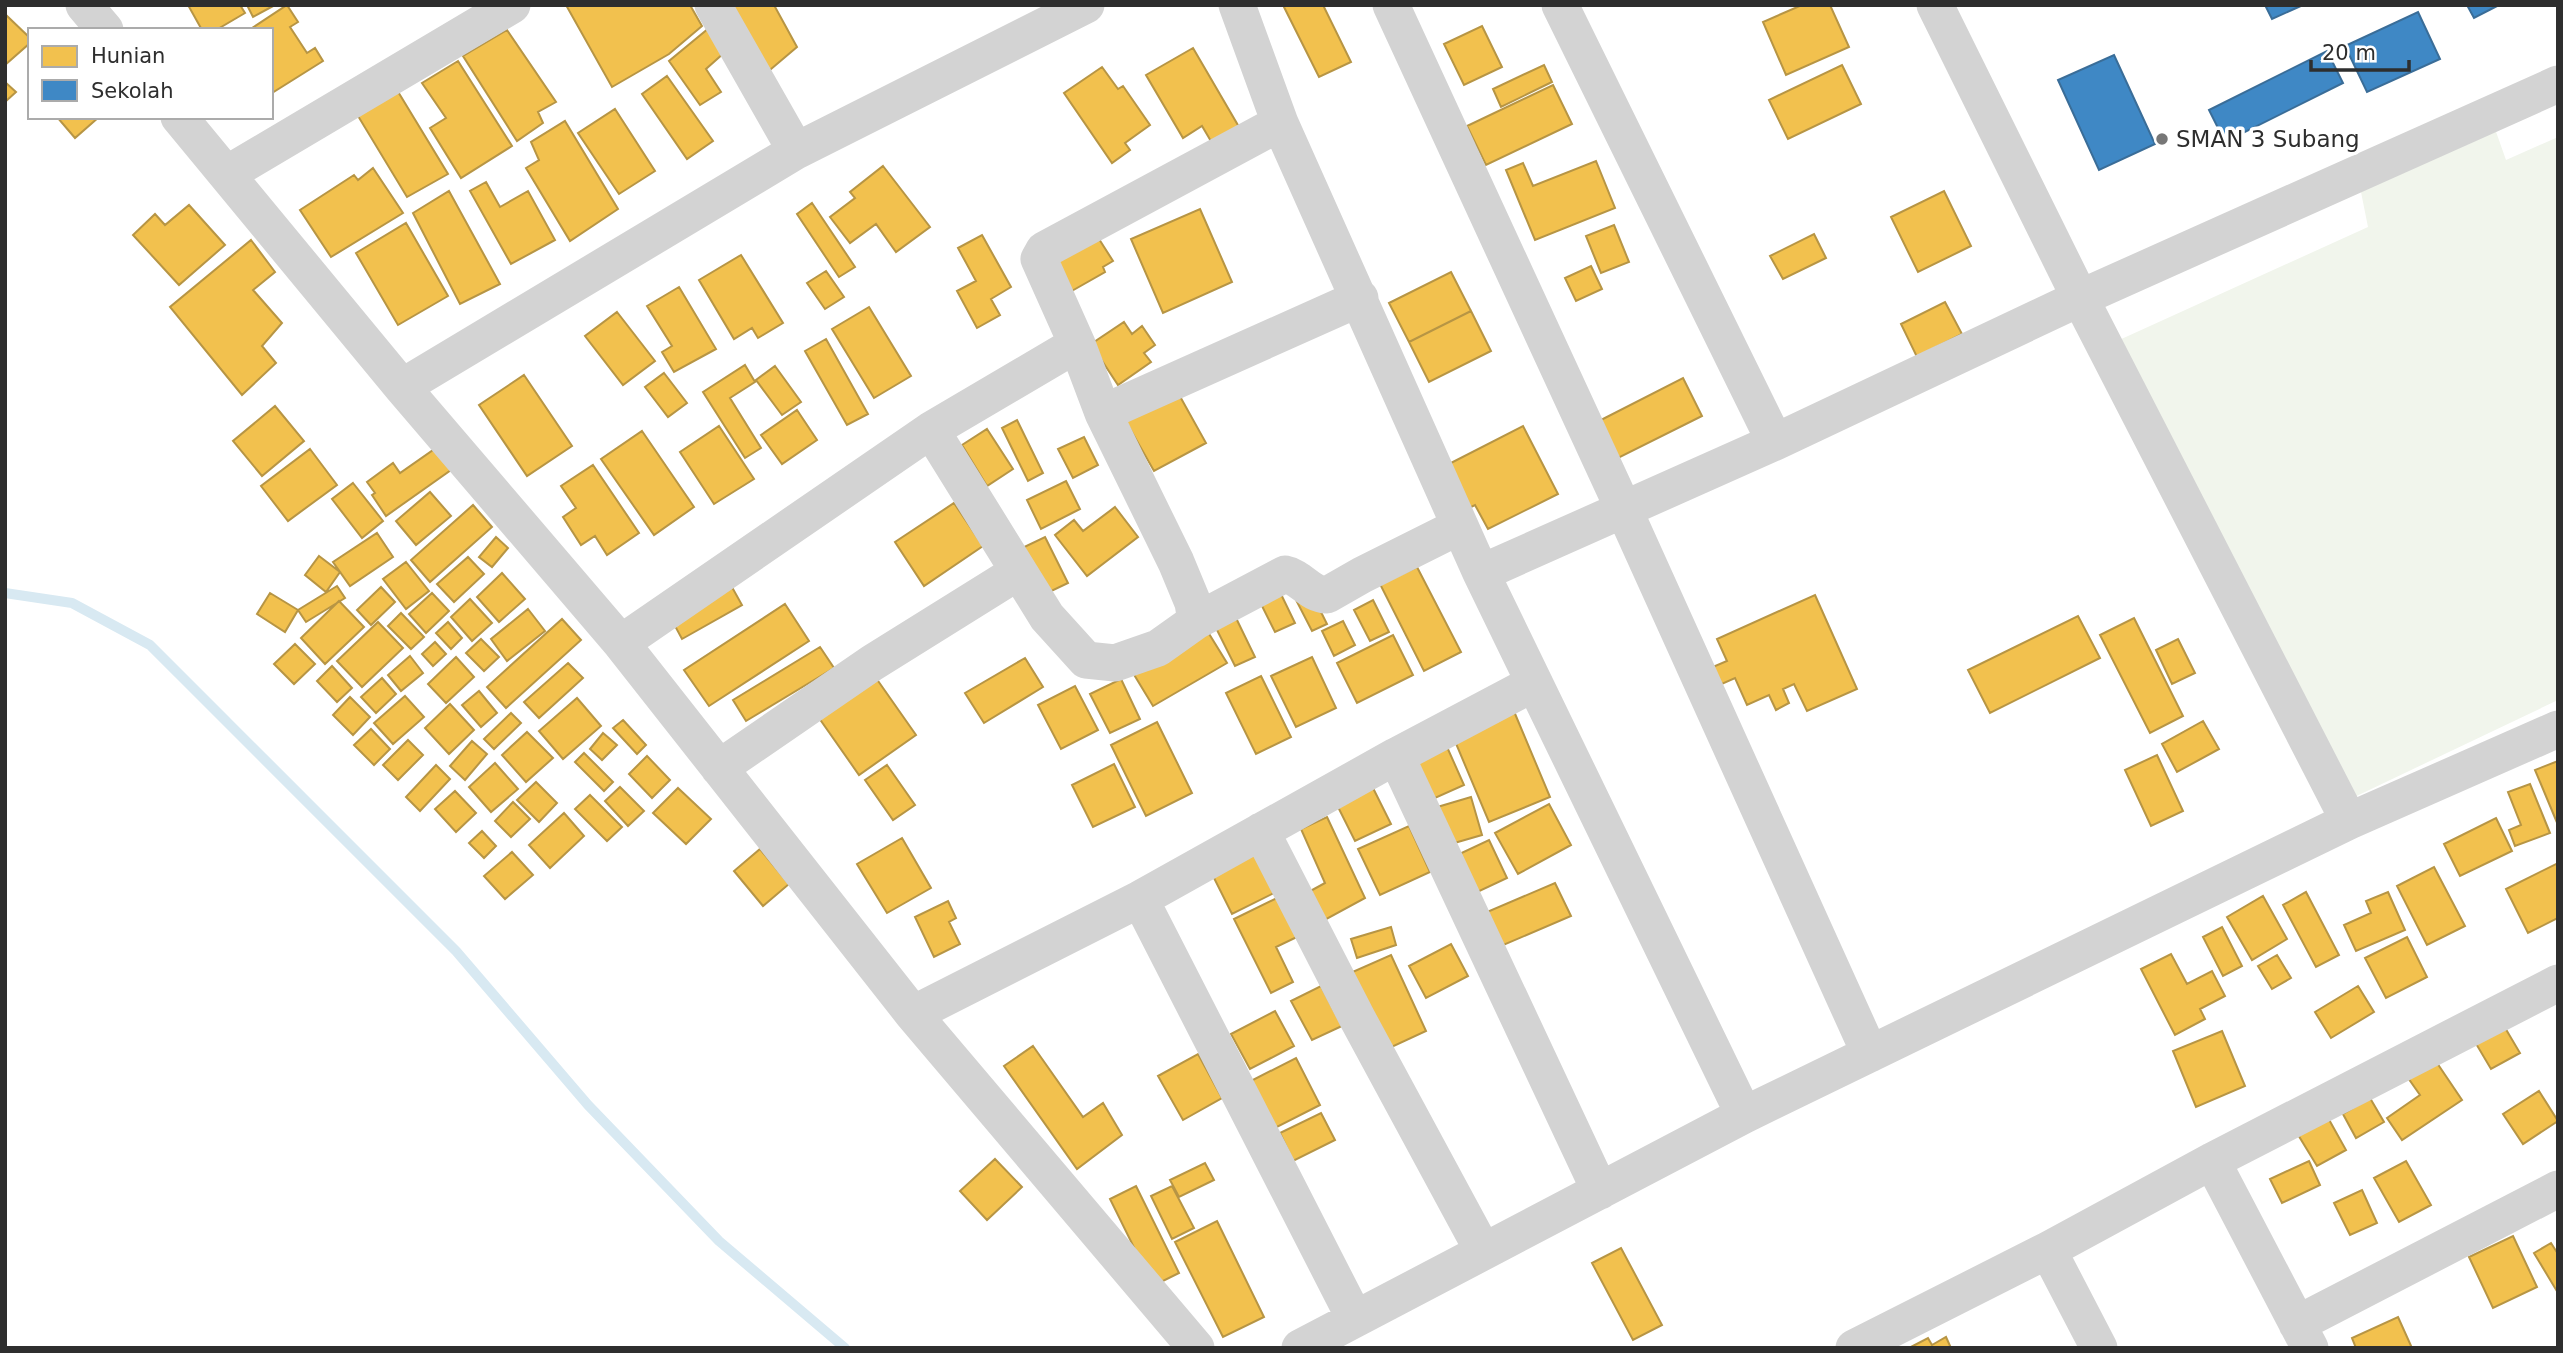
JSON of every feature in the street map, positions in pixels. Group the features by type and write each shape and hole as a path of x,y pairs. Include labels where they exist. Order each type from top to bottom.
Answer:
{"street":[{"path":"84,5 103,28"},
{"path":"227,174 512,5"},
{"path":"713,5 796,151"},
{"path":"402,387 796,151 1086,5"},
{"path":"1237,5 1280,122 1481,573 1744,1115"},
{"path":"1391,5 1624,510 1870,1054"},
{"path":"1560,5 1775,442"},
{"path":"1935,5 2080,298 2349,821"},
{"path":"1481,573 1775,442 2080,298 2558,84"},
{"path":"181,119 402,387 621,643 913,1014 1196,1348"},
{"path":"1196,621 1193,603 1176,562 1103,413 1077,344 1039,259 1044,250 1280,122"},
{"path":"1103,413 1360,298"},
{"path":"621,643 932,430 1077,344"},
{"path":"932,430 1048,617 1086,660 1115,663 1158,648 1196,621 1285,574 1292,575 1317,594 1327,596 1362,575 1460,526"},
{"path":"719,768 872,663 1018,572"},
{"path":"913,1014 1140,899 1534,682"},
{"path":"1300,1348 1744,1115 2349,821 2558,729"},
{"path":"1396,756 1600,1191"},
{"path":"1261,831 1356,1016 1483,1251"},
{"path":"1140,899 1355,1319"},
{"path":"1854,1348 2048,1250 2211,1161 2558,983"},
{"path":"2211,1161 2303,1336 2558,1189"},
{"path":"2048,1250 2099,1348"}],"shaded area":[{"path":"2494,126 2506,160 2558,137 2558,700 2344,802 2106,346 2368,227 2361,192"}],"building: Hunian":[{"path":"188,5 240,5 245,13 219,28 201,28"},
{"path":"247,5 275,5 253,17"},
{"path":"287,5 298,22 290,27 307,53 315,48 323,61 273,92 273,28 252,28"},
{"path":"566,5 690,5 702,26 669,54 612,87"},
{"path":"724,5 774,5 797,47 764,75"},
{"path":"1323,5 1351,62 1319,77 1284,7"},
{"path":"1802,5 1830,5 1849,47 1786,75 1763,22"},
{"path":"5,14 28,36 28,45 5,65"},
{"path":"1482,26 1502,67 1464,85 1444,44"},
{"path":"709,28 725,52 706,69 721,92 700,105 669,61"},
{"path":"507,30 556,102 538,112 543,123 517,141 463,56"},
{"path":"1193,48 1239,127 1212,143 1202,126 1183,138 1146,75"},
{"path":"458,61 512,146 461,178 430,128 446,118 422,83"},
{"path":"1544,65 1552,82 1501,107 1493,89"},
{"path":"1842,65 1861,104 1788,139 1769,100"},
{"path":"1102,67 1118,89 1123,86 1150,125 1125,143 1130,150 1112,163 1064,93"},
{"path":"667,76 713,141 687,159 642,94"},
{"path":"5,82 16,92 5,102"},
{"path":"1553,85 1572,124 1486,165 1467,126"},
{"path":"397,90 448,174 407,197 355,111"},
{"path":"615,109 655,171 619,194 578,133"},
{"path":"59,119 97,119 75,138"},
{"path":"565,121 618,209 570,241 526,168 539,160 531,142"},
{"path":"1596,161 1615,208 1535,240 1506,170 1523,163 1533,186"},
{"path":"883,166 930,227 896,252 876,224 850,243 830,217 855,198 850,192"},
{"path":"373,168 403,213 331,257 300,210 354,175 358,180"},
{"path":"486,182 500,207 528,191 555,240 511,264 470,191"},
{"path":"449,191 500,284 460,304 413,213"},
{"path":"1944,191 1971,246 1918,272 1891,217"},
{"path":"812,203 855,267 839,277 797,214"},
{"path":"189,205 225,245 179,285 133,235 155,214 165,225"},
{"path":"1200,209 1232,282 1163,313 1131,239"},
{"path":"406,223 448,296 398,325 356,253"},
{"path":"1614,225 1629,262 1601,273 1586,236"},
{"path":"1814,234 1826,258 1783,279 1770,256"},
{"path":"982,235 1011,287 991,299 1000,315 977,328 957,291 976,281 958,248"},
{"path":"1099,239 1113,261 1103,267 1105,272 1070,292 1049,256"},
{"path":"251,240 275,272 253,290 282,323 262,346 276,363 242,395 170,307"},
{"path":"741,255 783,323 758,338 752,328 734,339 699,280"},
{"path":"1591,266 1602,289 1576,301 1565,278"},
{"path":"826,271 844,297 825,309 807,283"},
{"path":"1451,272 1471,311 1409,342 1389,303"},
{"path":"679,287 716,349 674,372 662,352 672,346 647,306"},
{"path":"1945,302 1962,334 1917,357 1901,324"},
{"path":"869,307 911,376 874,398 832,329"},
{"path":"1471,311 1491,351 1429,382 1409,342"},
{"path":"617,312 655,361 623,385 585,336"},
{"path":"1124,322 1132,334 1142,326 1155,345 1144,353 1151,362 1118,385 1091,344"},
{"path":"826,339 868,414 847,425 805,351"},
{"path":"745,365 755,382 730,398 761,448 745,458 703,392"},
{"path":"775,366 801,402 782,415 756,380"},
{"path":"664,373 687,403 668,417 645,387"},
{"path":"524,375 572,446 527,476 479,405"},
{"path":"1683,378 1702,416 1616,459 1597,422"},
{"path":"1177,391 1206,443 1154,471 1125,420"},
{"path":"275,406 304,441 262,476 233,441"},
{"path":"797,410 817,440 782,464 761,435"},
{"path":"1017,420 1043,473 1028,481 1002,428"},
{"path":"719,426 754,479 714,504 680,452"},
{"path":"1523,426 1558,494 1488,529 1475,505 1467,509 1445,466"},
{"path":"987,429 1013,469 987,486 962,445"},
{"path":"642,431 694,507 654,535 601,459"},
{"path":"1084,437 1098,465 1073,478 1058,449"},
{"path":"436,448 451,470 386,516 367,482 393,463 400,473"},
{"path":"310,449 337,485 288,521 261,486"},
{"path":"593,465 639,533 607,555 595,536 581,545 563,517 576,508 561,486"},
{"path":"1066,481 1080,509 1041,529 1027,500"},
{"path":"353,483 383,521 362,538 332,499"},
{"path":"430,492 451,516 416,545 396,521"},
{"path":"954,503 983,546 924,586 895,542"},
{"path":"473,505 492,527 430,582 411,560"},
{"path":"1115,507 1138,537 1087,576 1055,535 1074,520 1083,531"},
{"path":"377,533 393,557 350,586 333,562"},
{"path":"496,537 508,548 492,567 479,557"},
{"path":"1045,537 1068,583 1041,596 1018,550"},
{"path":"319,556 340,572 326,592 305,575"},
{"path":"468,557 484,574 454,602 437,584"},
{"path":"406,562 429,591 406,609 383,579"},
{"path":"1417,567 1461,652 1424,671 1380,584"},
{"path":"502,573 525,599 499,622 477,597"},
{"path":"728,580 742,605 682,639 668,613"},
{"path":"337,586 345,598 306,622 298,610"},
{"path":"381,587 395,602 371,625 357,610"},
{"path":"1278,588 1295,623 1275,632 1258,598"},
{"path":"1310,590 1327,624 1312,631 1295,598"},
{"path":"270,593 298,610 285,632 257,614"},
{"path":"432,593 449,611 426,633 409,614"},
{"path":"1815,595 1857,689 1807,711 1794,684 1783,689 1789,703 1776,710 1769,695 1747,705 1735,678 1715,687 1708,669 1727,661 1717,639"},
{"path":"470,599 492,623 472,641 451,617"},
{"path":"1373,600 1389,632 1370,641 1354,610"},
{"path":"339,601 364,627 325,664 301,638"},
{"path":"785,604 809,641 709,706 684,670"},
{"path":"528,609 545,631 507,661 491,639"},
{"path":"401,613 424,637 411,649 388,626"},
{"path":"2078,616 2100,658 1990,713 1968,670"},
{"path":"1236,618 1255,657 1235,666 1216,628"},
{"path":"2134,618 2183,716 2150,733 2100,635"},
{"path":"562,619 581,640 506,708 487,687"},
{"path":"1343,621 1355,645 1334,656 1322,631"},
{"path":"378,622 403,648 362,687 337,661"},
{"path":"448,622 462,638 451,649 436,633"},
{"path":"1203,624 1227,663 1153,706 1130,668"},
{"path":"1393,635 1413,675 1357,703 1337,663"},
{"path":"481,639 499,657 484,671 466,653"},
{"path":"2178,639 2195,673 2172,684 2156,650"},
{"path":"435,642 446,654 433,666 422,654"},
{"path":"295,644 315,664 294,684 274,664"},
{"path":"820,647 834,668 746,721 733,700"},
{"path":"410,656 423,673 401,691 388,675"},
{"path":"456,657 474,677 446,703 428,684"},
{"path":"1312,657 1336,708 1296,727 1271,676"},
{"path":"1025,658 1043,687 984,723 965,693"},
{"path":"568,663 583,678 539,718 524,702"},
{"path":"332,666 352,688 337,702 317,681"},
{"path":"869,668 916,735 859,775 812,708"},
{"path":"1261,676 1291,737 1256,754 1226,693"},
{"path":"382,678 396,694 376,713 361,697"},
{"path":"1121,679 1140,719 1110,733 1090,694"},
{"path":"1075,686 1098,730 1061,749 1038,705"},
{"path":"479,691 497,713 481,727 462,705"},
{"path":"405,696 424,717 393,744 374,723"},
{"path":"350,697 370,717 353,735 333,715"},
{"path":"577,698 601,726 563,759 539,731"},
{"path":"450,704 474,730 449,754 425,728"},
{"path":"1513,709 1550,797 1489,822 1452,734"},
{"path":"511,713 521,723 494,749 484,739"},
{"path":"623,720 646,745 637,754 613,728"},
{"path":"2203,721 2219,749 2177,772 2162,744"},
{"path":"1157,722 1192,793 1146,816 1111,745"},
{"path":"371,729 390,749 374,765 354,745"},
{"path":"527,732 553,758 526,782 502,755"},
{"path":"603,733 617,745 602,760 590,749"},
{"path":"1443,738 1464,785 1426,802 1405,755"},
{"path":"408,740 423,755 398,780 383,765"},
{"path":"472,741 487,754 465,780 450,766"},
{"path":"584,753 613,782 604,791 575,762"},
{"path":"2157,755 2183,811 2151,826 2125,770"},
{"path":"647,756 670,780 652,798 629,774"},
{"path":"2558,761 2558,825 2535,770"},
{"path":"495,763 518,789 491,812 469,787"},
{"path":"1114,764 1135,807 1093,827 1072,785"},
{"path":"436,765 450,779 420,811 406,797"},
{"path":"887,765 915,805 893,820 865,780"},
{"path":"536,782 557,803 539,822 517,800"},
{"path":"2530,784 2550,833 2515,846 2509,830 2521,825 2508,792"},
{"path":"1372,786 1391,824 1355,841 1336,803"},
{"path":"620,787 644,811 628,826 605,801"},
{"path":"678,788 711,819 686,844 653,813"},
{"path":"455,791 476,813 456,832 435,809"},
{"path":"590,795 622,827 607,841 575,809"},
{"path":"1471,797 1482,835 1444,846 1434,808"},
{"path":"513,802 530,819 511,837 495,821"},
{"path":"1549,804 1571,845 1518,874 1495,833"},
{"path":"564,813 584,836 550,868 529,845"},
{"path":"1327,817 1365,898 1321,922 1305,894 1325,883 1301,829"},
{"path":"2496,818 2512,851 2460,876 2444,844"},
{"path":"1409,826 1430,872 1380,895 1358,849"},
{"path":"482,831 496,846 484,858 469,843"},
{"path":"902,838 931,888 887,913 857,864"},
{"path":"1489,840 1507,878 1471,895 1453,857"},
{"path":"1260,841 1284,888 1232,914 1208,866"},
{"path":"760,849 789,884 763,906 734,871"},
{"path":"512,852 533,875 505,899 484,876"},
{"path":"2558,863 2558,918 2528,933 2506,889"},
{"path":"2434,867 2465,926 2427,945 2397,886"},
{"path":"1555,883 1571,916 1494,949 1480,915"},
{"path":"2306,892 2339,955 2316,967 2283,905"},
{"path":"2388,892 2405,930 2356,951 2344,925 2371,913 2366,901"},
{"path":"2263,896 2287,939 2252,960 2227,917"},
{"path":"1279,897 1299,936 1276,947 1293,982 1271,993 1234,919"},
{"path":"948,901 956,918 949,922 960,944 934,957 915,917"},
{"path":"1391,927 1396,945 1357,958 1351,939"},
{"path":"2222,927 2242,966 2223,976 2203,937"},
{"path":"2407,937 2427,977 2386,998 2365,958"},
{"path":"1451,944 1468,976 1426,998 1409,966"},
{"path":"2171,954 2187,984 2212,971 2225,996 2200,1009 2205,1019 2175,1035 2141,969"},
{"path":"1391,955 1426,1031 1383,1051 1348,974"},
{"path":"2277,955 2291,978 2272,989 2258,966"},
{"path":"1321,986 1342,1026 1312,1040 1291,1001"},
{"path":"2358,986 2374,1012 2331,1038 2315,1012"},
{"path":"1275,1011 1294,1046 1250,1069 1231,1034"},
{"path":"2504,1026 2520,1053 2491,1069 2475,1042"},
{"path":"2222,1031 2245,1086 2196,1107 2173,1051"},
{"path":"1033,1046 1083,1117 1103,1103 1122,1135 1077,1169 1004,1066"},
{"path":"1198,1054 1222,1098 1183,1120 1158,1076"},
{"path":"2433,1057 2462,1100 2402,1140 2387,1118 2420,1095 2406,1075"},
{"path":"1296,1058 1320,1105 1271,1130 1247,1083"},
{"path":"2539,1091 2558,1121 2523,1144 2503,1114"},
{"path":"2370,1098 2384,1122 2356,1138 2343,1114"},
{"path":"1321,1113 1335,1140 1293,1161 1280,1133"},
{"path":"2327,1116 2346,1150 2317,1166 2297,1133"},
{"path":"995,1159 1022,1187 987,1220 960,1191"},
{"path":"2309,1161 2320,1185 2282,1203 2270,1179"},
{"path":"2406,1161 2431,1205 2399,1222 2374,1178"},
{"path":"1205,1163 1214,1180 1179,1197 1170,1180"},
{"path":"1136,1186 1179,1273 1153,1286 1110,1199"},
{"path":"1172,1186 1194,1228 1172,1239 1151,1196"},
{"path":"2362,1190 2377,1223 2350,1235 2334,1203"},
{"path":"1217,1221 1264,1317 1223,1337 1175,1242"},
{"path":"2513,1236 2537,1287 2493,1308 2469,1257"},
{"path":"2551,1243 2558,1254 2558,1293 2534,1253"},
{"path":"1621,1248 1662,1325 1633,1340 1592,1263"},
{"path":"2398,1317 2412,1348 2356,1348 2352,1338"},
{"path":"1946,1337 1951,1348 1909,1348 1928,1338 1932,1345"}],"building: Sekolah":[{"path":"2265,5 2303,5 2272,19"},
{"path":"2467,5 2499,5 2474,18"},
{"path":"2418,12 2440,59 2367,92 2345,46"},
{"path":"2327,51 2343,83 2225,142 2209,110"},
{"path":"2114,55 2155,144 2099,170 2058,80"}],"waterway":[{"path":"5,593 72,603 150,645 456,951 588,1105 719,1241 845,1348"}],"place":[{"name":"SMAN 3 Subang","path":"2162,139"}]}
